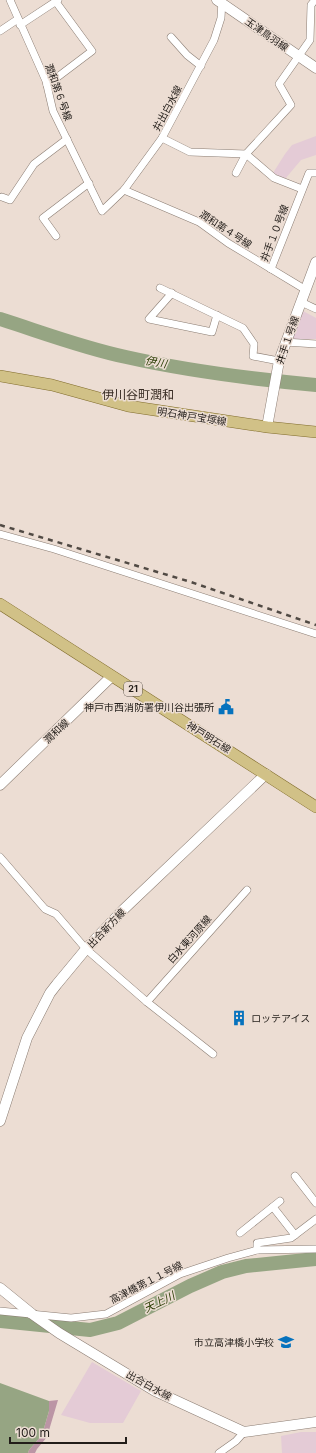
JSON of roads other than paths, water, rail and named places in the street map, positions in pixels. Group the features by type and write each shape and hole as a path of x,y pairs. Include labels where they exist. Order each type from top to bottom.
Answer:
{"main road":[{"name":"明石神戸宝塚線","path":"0,376 52,385 128,406 267,424 316,432"},
{"name":"神戸明石線","path":"0,604 316,807"}],"street":[{"name":"潤和第６号線","path":"10,0 47,85 53,111 102,210"},
{"path":"236,173 246,154 291,105 279,84 310,40 310,5 316,0"},
{"path":"0,31 57,1 92,51 47,85"},
{"name":"玉津鳥羽線","path":"220,1 316,68"},
{"name":"井出白水線","path":"102,210 124,190 162,138 214,40 221,18 220,1"},
{"path":"171,37 187,55 201,66"},
{"path":"162,138 190,152 246,154 274,178 302,189"},
{"path":"2,197 10,200 34,164 67,139"},
{"name":"井手１０号線","path":"306,290 271,269 308,173 316,173"},
{"path":"56,236 43,218 88,184"},
{"name":"潤和第４号線","path":"124,190 199,222 271,269"},
{"name":"井手１号線","path":"267,424 278,361 315,267"},
{"path":"160,288 243,328 254,344 253,356 278,361"},
{"path":"172,293 149,319 212,332 217,315"},
{"path":"301,302 316,309"},
{"path":"285,342 316,344"},
{"path":"0,534 54,549 316,634"},
{"name":"潤和線","path":"0,785 112,676"},
{"name":"出合新方線","path":"0,1121 27,1038 50,993 86,949 124,909 266,774"},
{"path":"0,857 45,909 56,914 86,949 147,1002 213,1054"},
{"name":"白水東河原線","path":"147,1002 247,890"},
{"path":"295,1176 316,1203"},
{"path":"240,1232 280,1202"},
{"path":"273,1208 296,1235"},
{"path":"257,1250 257,1243 291,1238 316,1219"},
{"name":"高津橋第１１号線","path":"0,1311 71,1318 106,1314 180,1274 228,1258 257,1250 316,1249"},
{"name":"出合白水線","path":"0,1288 32,1314 71,1340 156,1391 244,1432"},
{"path":"220,1453 236,1441 244,1432 316,1422"}],"waterway":[{"name":"伊川","path":"0,319 62,340 149,362 220,374 316,385"},
{"name":"天上川","path":"0,1321 90,1330 118,1323 190,1286 222,1272 246,1266 316,1259"}],"railway":[{"path":"0,525 191,582 316,625"}],"place":[{"name":"神戸市西消防署伊川谷出張所","path":"226,707"},
{"name":"ロッテアイス","path":"239,1018"},
{"name":"市立高津橋小学校","path":"286,1342"}],"district":[{"name":"伊川谷町潤和","path":"138,395"}]}
